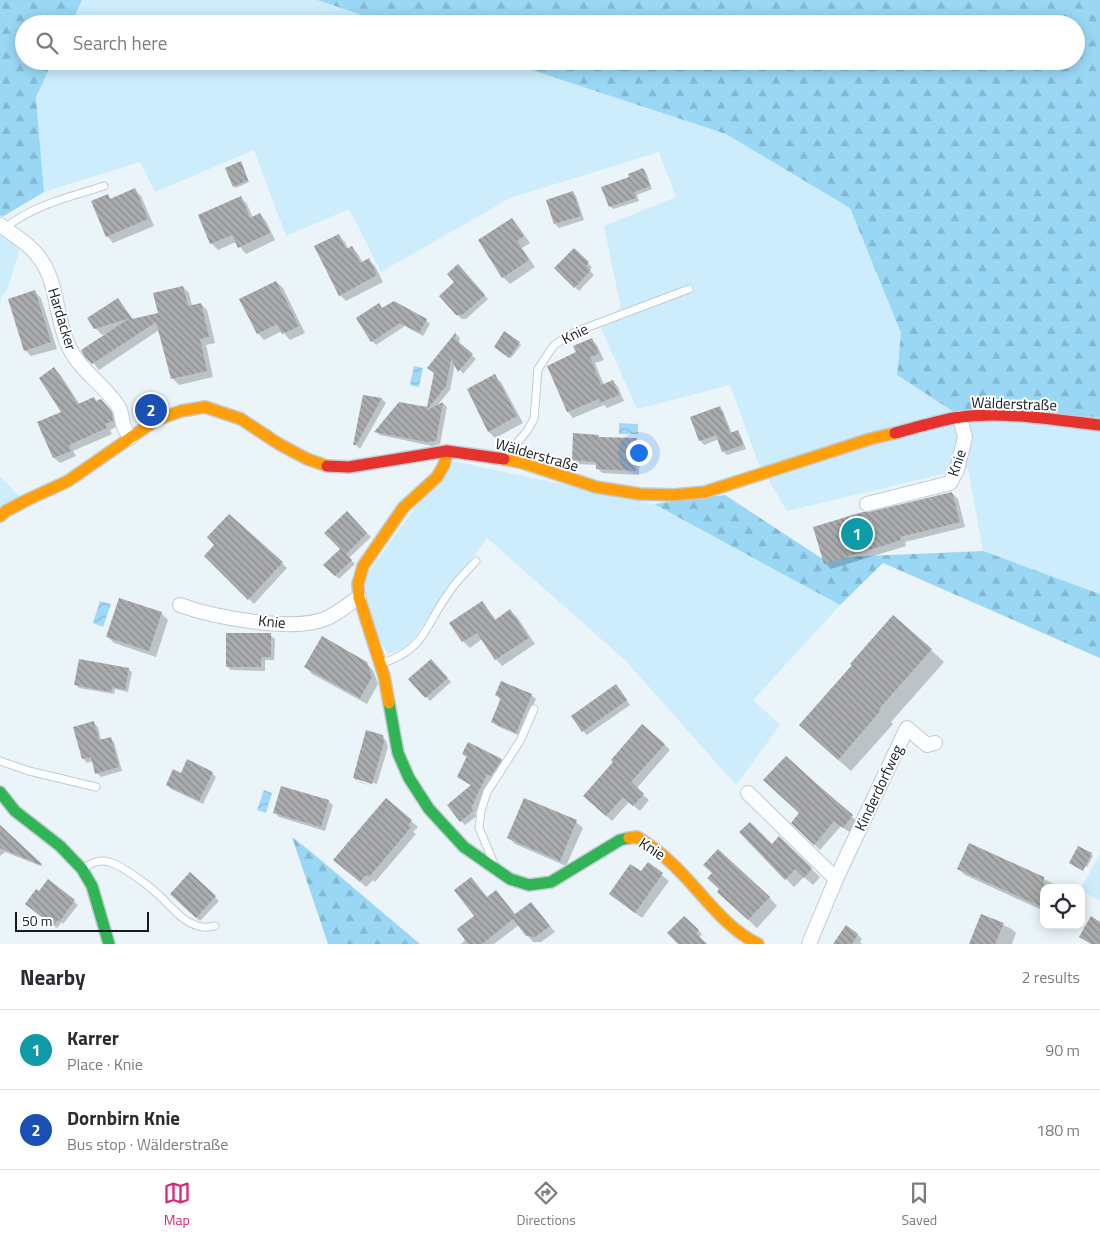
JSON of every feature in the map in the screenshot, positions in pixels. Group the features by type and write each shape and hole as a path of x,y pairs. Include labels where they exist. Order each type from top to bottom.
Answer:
{"street":[{"name":"Hardacker","path":"2,227 26,243 41,259 48,273 68,346 80,366 106,391 120,408 123,425 130,438"},
{"name":"Wälderstraße","path":"0,516 21,503 68,481 156,420 181,411 205,406 240,419 307,459 330,467 349,467 447,452 524,463 596,487 640,494 674,495 705,492 870,439 960,418 989,416 1020,417 1100,425"},
{"name":"Knie","path":"867,504 950,483 957,470 965,438 960,418"},
{"name":"Knie","path":"447,452 444,465 436,477 403,508 363,566 358,584 359,597 388,695 398,753 409,778 430,809 464,847 510,879 529,885 551,882 620,840 637,838 647,842 669,860 717,913 742,936 758,944"},
{"name":"Knie","path":"180,606 218,615 294,625 327,618 359,597"},
{"name":"Kinderdorfweg","path":"809,944 836,879 908,728 927,745 935,743"},
{"path":"0,792 5,803 60,846 82,869 92,886 109,944"},
{"path":"748,793 836,879"}],"lane":[{"name":"Hardacker","path":"2,227 47,204 104,186"},
{"name":"Knie","path":"503,459 527,432 534,419 538,369 554,345 575,332 688,289"},
{"path":"380,664 402,656 414,646 425,634 449,592 476,561"},
{"path":"497,871 479,828 481,811 487,792 516,748 534,709"},
{"path":"0,761 96,787"},
{"path":"82,869 95,861 109,861 141,881 162,898 176,913 190,923 204,928 215,926"}],"shaded area":[{"path":"82,0 317,0 362,15 75,15"},
{"path":"49,70 531,70 726,134 850,208 901,333 897,375 954,412 1100,417 1100,594 983,551 968,468 787,511 758,462 730,385 637,409 601,328 621,308 604,226 676,197 659,152 510,198 381,272 349,209 286,236 254,150 155,192 140,162 44,192 36,97"},
{"path":"0,231 20,248 7,290 1,297 0,305"},
{"path":"453,461 654,504 840,605 753,700 780,725 736,785 626,661 487,538 406,648 388,654 380,640 367,607 365,577 425,494"},
{"path":"0,476 20,497 0,512"},
{"path":"1100,854 1100,901 1085,892 1085,884 1083,884"}],"green space":[{"path":"0,0 82,0 75,15 15,15 15,70 49,70 36,97 44,192 2,217 0,215"},
{"path":"317,0 1100,0 1100,417 954,412 897,375 901,333 850,208 726,134 531,70 1085,70 1085,15 362,15"},
{"path":"725,495 821,558 983,551 1100,594 1100,658 883,563 840,605 654,504"},
{"path":"292,837 310,851 420,944 328,944"}],"water":[{"path":"414,366 423,368 419,387 410,385"},
{"path":"619,423 638,424 638,434 619,434"},
{"path":"100,601 111,604 103,627 93,623"},
{"path":"264,790 272,793 266,813 257,810"}],"building":[{"path":"241,161 248,180 233,187 225,168"},
{"path":"643,168 650,186 634,192 636,198 609,207 601,187 629,177 628,174"},
{"path":"135,188 148,219 106,237 91,201 108,194 110,199"},
{"path":"573,191 581,216 554,224 546,200"},
{"path":"241,196 250,218 260,213 270,233 238,248 232,235 210,244 198,215"},
{"path":"512,218 524,236 517,241 529,260 502,278 478,240"},
{"path":"339,234 346,249 352,246 360,263 369,258 377,275 339,296 314,246"},
{"path":"574,248 589,262 586,266 591,270 574,288 554,268"},
{"path":"458,264 485,295 462,315 456,315 439,296 454,282 447,274"},
{"path":"276,281 299,326 282,334 277,324 257,334 239,299"},
{"path":"183,286 188,306 201,303 209,337 200,339 207,371 171,379 156,322 92,364 85,357 81,350 130,318 94,329 87,318 118,298 132,319 158,313 153,293"},
{"path":"35,290 51,342 24,351 8,299"},
{"path":"394,301 427,319 419,333 400,323 371,342 356,318 379,303 382,308"},
{"path":"504,331 520,342 509,358 494,347"},
{"path":"456,332 455,339 473,354 458,372 451,359 446,386 426,411 443,402 436,441 427,442 374,432 399,402 427,407 434,373 427,368"},
{"path":"592,338 599,354 590,357 601,385 613,380 619,395 600,403 599,399 567,412 547,366 576,352 573,346"},
{"path":"54,367 78,404 94,397 96,401 101,399 112,412 113,421 105,424 107,428 69,445 71,451 53,458 37,422 61,412 39,378"},
{"path":"495,374 517,416 488,432 467,389"},
{"path":"363,395 382,398 356,445 353,445"},
{"path":"720,406 730,433 738,430 743,445 722,452 716,435 699,441 690,417"},
{"path":"573,433 599,435 598,437 637,438 636,471 596,469 596,462 572,460"},
{"path":"952,492 960,522 900,537 901,540 824,564 813,527 863,512"},
{"path":"347,511 367,533 346,554 352,560 335,576 323,565 340,549 324,533"},
{"path":"229,514 283,562 248,600 204,556 214,545 207,537"},
{"path":"119,598 162,612 149,651 106,637"},
{"path":"482,601 495,620 510,609 529,638 495,660 477,633 462,642 449,623"},
{"path":"893,615 932,649 879,709 881,710 838,760 799,725"},
{"path":"226,633 271,633 271,657 261,657 261,667 226,667"},
{"path":"322,636 367,662 372,677 360,698 304,667"},
{"path":"79,659 129,668 125,690 112,687 111,692 74,685"},
{"path":"431,659 448,678 425,698 408,679"},
{"path":"501,681 532,694 516,733 491,722 501,698 495,695"},
{"path":"616,684 627,700 582,732 571,716"},
{"path":"94,721 99,740 111,737 119,767 95,774 91,757 82,759 73,727"},
{"path":"642,724 665,744 631,782 644,794 633,806 623,797 606,816 583,796 613,762 611,760"},
{"path":"366,730 383,735 384,742 372,784 353,778"},
{"path":"468,742 502,759 491,776 487,774 471,808 473,811 460,822 447,805 471,785 457,777 467,756 462,754"},
{"path":"786,756 853,815 843,828 834,821 814,845 791,823 799,813 763,780"},
{"path":"187,759 213,772 199,801 166,785 173,769 181,773"},
{"path":"281,786 329,800 321,827 273,813"},
{"path":"386,798 412,820 408,825 411,827 369,877 366,875 360,882 333,860"},
{"path":"524,798 577,820 560,861 507,838"},
{"path":"750,822 772,844 779,836 812,868 804,878 795,869 785,880 739,832"},
{"path":"0,825 42,864 0,848"},
{"path":"969,843 1044,877 1044,884 1040,884 1040,906 957,869"},
{"path":"1078,846 1092,853 1083,871 1069,863"},
{"path":"718,849 770,897 748,920 717,892 719,889 707,878 712,873 703,865"},
{"path":"648,862 663,873 635,913 609,894 630,864 641,871"},
{"path":"190,872 216,896 196,918 170,894"},
{"path":"471,877 487,897 496,890 515,914 531,902 550,926 535,937 526,936 513,919 482,944 468,944 457,929 474,916 454,890"},
{"path":"48,879 75,900 60,921 58,920 53,926 25,904 36,889 39,891"},
{"path":"981,914 1004,923 995,944 969,944"},
{"path":"684,916 699,930 696,933 707,944 678,944 667,933"},
{"path":"1091,916 1100,922 1100,944 1091,944 1079,937"},
{"path":"846,925 858,934 852,944 833,944"}],"traffic: fast":[{"path":"389,703 398,753 409,778 429,809 464,847 510,879 529,885 551,882 620,840 629,838"},
{"path":"0,792 15,811 60,846 82,869 92,886 109,944"}],"traffic: slow":[{"path":"0,516 29,499 68,481 156,420 181,411 205,407 241,419 279,444 307,459 327,466"},
{"path":"504,459 523,463 596,487 640,494 674,495 705,492 870,439 895,433"},
{"path":"389,703 384,676 359,597 358,584 363,566 403,508 437,477 444,465 447,451"},
{"path":"629,838 637,837 661,854 732,927 758,944"}],"traffic: jam":[{"path":"895,433 954,418 990,415 1009,415 1100,425"},
{"path":"327,466 349,467 447,451 504,459"}],"place":[{"name":"Dornbirn Knie","path":"151,410"},
{"name":"Karrer","path":"857,534"}]}
